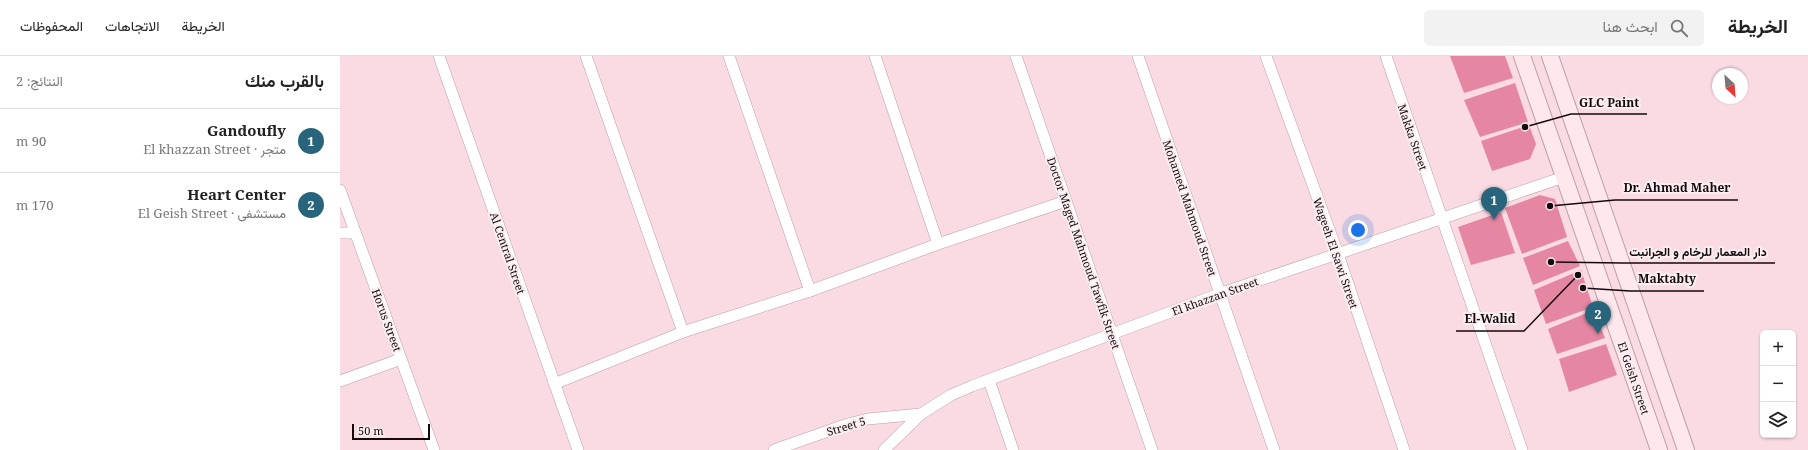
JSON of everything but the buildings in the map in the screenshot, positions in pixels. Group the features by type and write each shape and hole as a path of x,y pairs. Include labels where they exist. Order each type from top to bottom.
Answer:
{"street":[{"name":"Al Central Street","path":"439,56 578,450"},
{"path":"586,56 684,332"},
{"path":"729,56 810,291"},
{"path":"875,56 938,244"},
{"name":"Doctor Maged Mahmoud Tawfik Street","path":"1016,56 1152,450"},
{"name":"Mohamed Mahmoud Street","path":"1138,56 1274,450"},
{"name":"Wageeh El Sawi Street","path":"1266,56 1338,254 1404,450"},
{"name":"Makka Street","path":"1386,56 1522,450"},
{"name":"El Geish Street","path":"1522,56 1659,450"},
{"path":"1550,56 1686,450"},
{"name":"El khazzan Street","path":"884,450 921,414 951,395 1219,294 1564,177"},
{"name":"Horus Street","path":"340,190 434,450"},
{"path":"554,384 684,332 810,291 938,244 1066,201"},
{"path":"340,233 355,233"},
{"path":"340,381 401,359"},
{"path":"989,380 1013,450"},
{"name":"Street 5","path":"774,450 848,424 868,419 921,414"}],"place":[{"name":"GLC Paint","path":"1525,127"},
{"name":"Dr. Ahmad Maher","path":"1550,206"},
{"name":"Gandoufly","path":"1494,220"},
{"name":"دار المعمار للرخام و الجرانبت","path":"1551,262"},
{"name":"El-Walid","path":"1578,275"},
{"name":"Maktabty","path":"1583,288"},
{"name":"Heart Center","path":"1598,334"}]}
